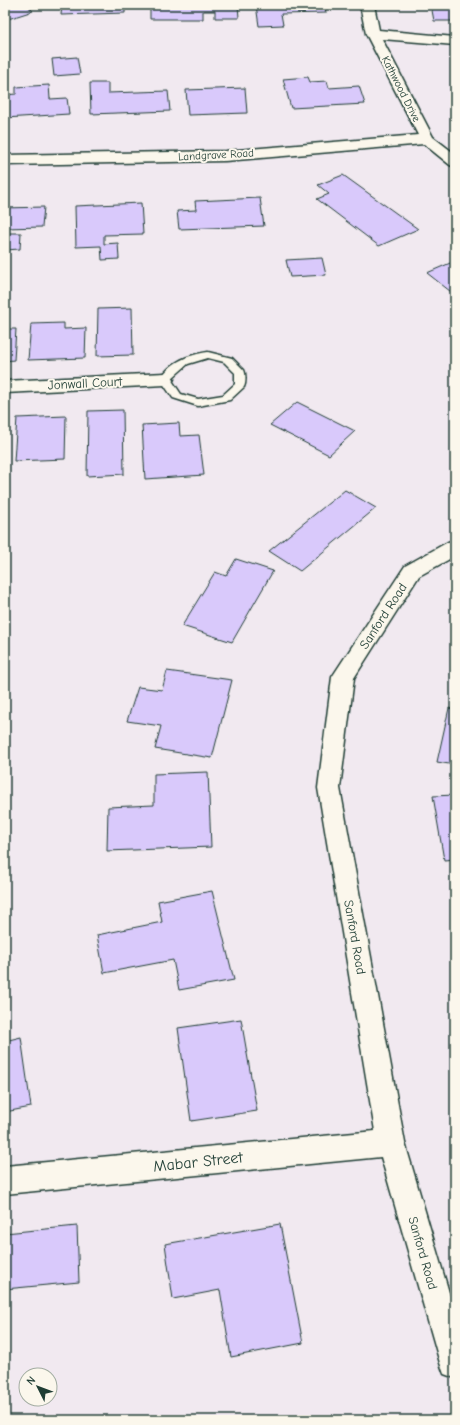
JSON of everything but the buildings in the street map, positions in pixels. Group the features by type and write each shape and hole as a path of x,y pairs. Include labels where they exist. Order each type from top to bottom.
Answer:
{"street":[{"name":"Kathwood Drive","path":"367,5 373,34 427,140 455,162"},
{"path":"373,34 455,42"},
{"name":"Landgrave Road","path":"5,160 225,156 427,140"},
{"name":"Jonwall Court","path":"5,387 165,379"},
{"name":"Sanford Road","path":"455,547 412,571 343,677 329,788 391,1143 455,1363"},
{"name":"Mabar Street","path":"5,1180 391,1143"}],"lane":[{"path":"208,355 228,360 240,372 240,385 226,398 198,403 176,396 165,379 176,366 191,357 208,355"}]}
